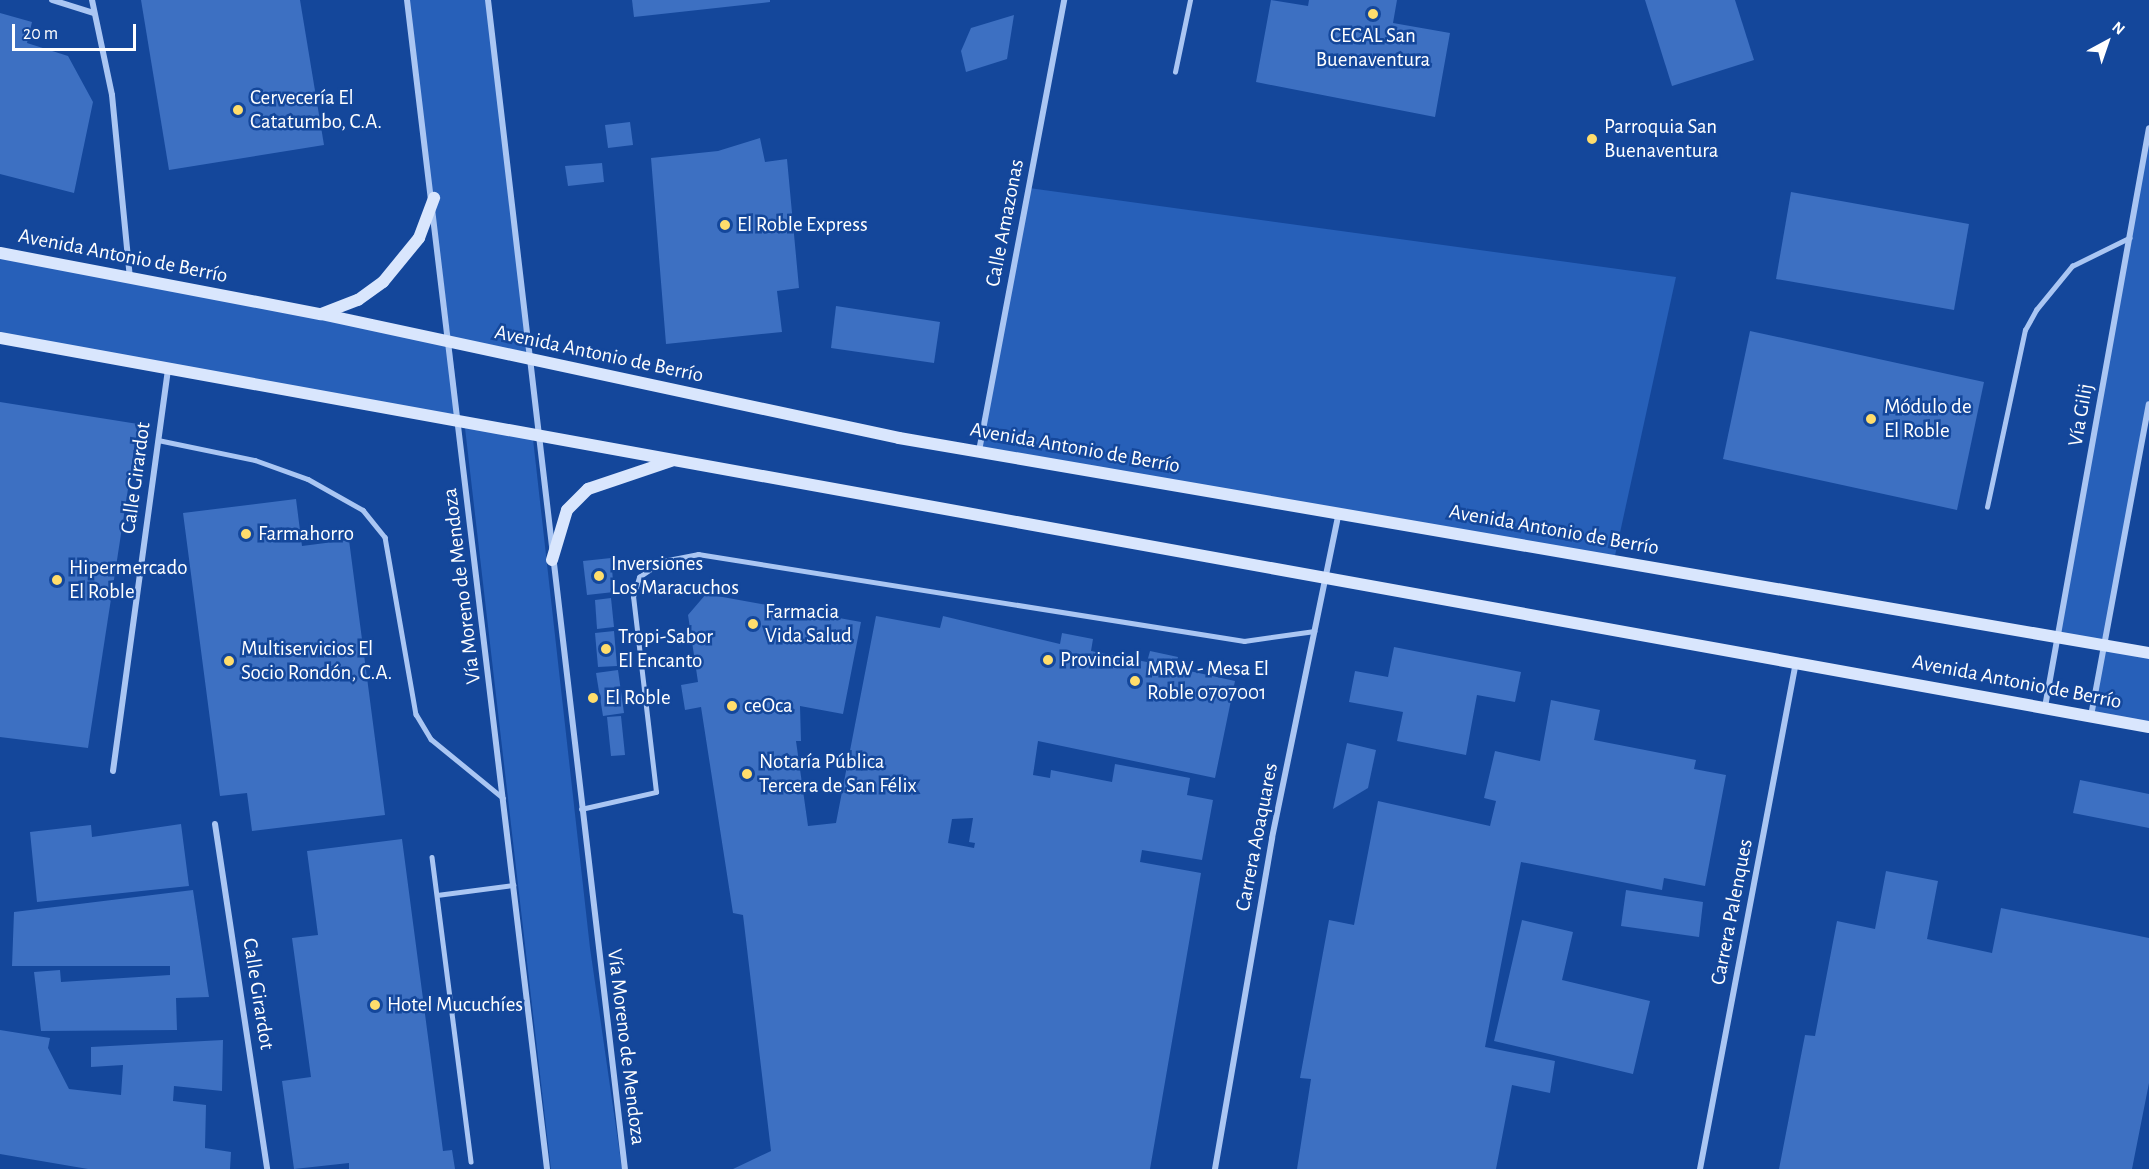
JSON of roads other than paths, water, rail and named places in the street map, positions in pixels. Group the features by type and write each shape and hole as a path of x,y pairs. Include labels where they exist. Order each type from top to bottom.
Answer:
{"street":[{"path":"52,0 94,13"},
{"path":"92,0 112,95 130,278"},
{"name":"Vía Moreno de Mendoza","path":"407,0 434,198 547,1169"},
{"name":"Vía Moreno de Mendoza","path":"488,0 580,809 625,1169"},
{"name":"Calle Amazonas","path":"979,451 1064,0"},
{"name":"Vía Gilij","path":"2045,707 2149,128"},
{"path":"321,314 358,300 383,282 419,238 434,198"},
{"name":"Avenida Antonio de Berrío","path":"0,253 321,314 979,451 2149,653"},
{"name":"Avenida Antonio de Berrío","path":"0,338 1796,661 2149,727"},
{"name":"Calle Girardot","path":"113,771 168,369"},
{"path":"2091,716 2149,404"},
{"path":"552,560 567,510 588,489 675,460"},
{"name":"Carrera Aoaquares","path":"1215,1169 1272,838 1339,513"},
{"name":"Carrera Palenques","path":"1700,1169 1796,661"},
{"name":"Calle Girardot","path":"215,824 267,1169"}],"lane":[{"path":"1175,72 1190,0"},
{"path":"1987,507 2031,320 2072,266 2129,238"},
{"path":"158,440 255,460 308,479 363,510 385,537 416,714 431,739 503,798"},
{"path":"580,809 656,792 633,597 639,577 663,561 698,554 1244,640 1314,631"},
{"path":"432,857 471,1162"},
{"path":"437,895 513,885"}],"place":[{"name":"CECAL San Buenaventura","path":"1373,14"},
{"name":"Cervecería El Catatumbo, C.A.","path":"238,110"},
{"name":"Parroquia San Buenaventura","path":"1592,139"},
{"name":"El Roble Express","path":"725,225"},
{"name":"Módulo de El Roble","path":"1871,419"},
{"name":"Farmahorro","path":"246,534"},
{"name":"Inversiones Los Maracuchos","path":"599,576"},
{"name":"Hipermercado El Roble","path":"57,580"},
{"name":"Farmacia Vida Salud","path":"753,624"},
{"name":"Tropi-Sabor El Encanto","path":"606,649"},
{"name":"Provincial","path":"1048,660"},
{"name":"Multiservicios El Socio Rondón, C.A.","path":"229,661"},
{"name":"MRW - Mesa El Roble 0707001","path":"1135,681"},
{"name":"El Roble","path":"593,698"},
{"name":"ceOca","path":"732,706"},
{"name":"Notaría Pública Tercera de San Félix","path":"747,774"},
{"name":"Hotel Mucuchíes","path":"375,1005"}]}
